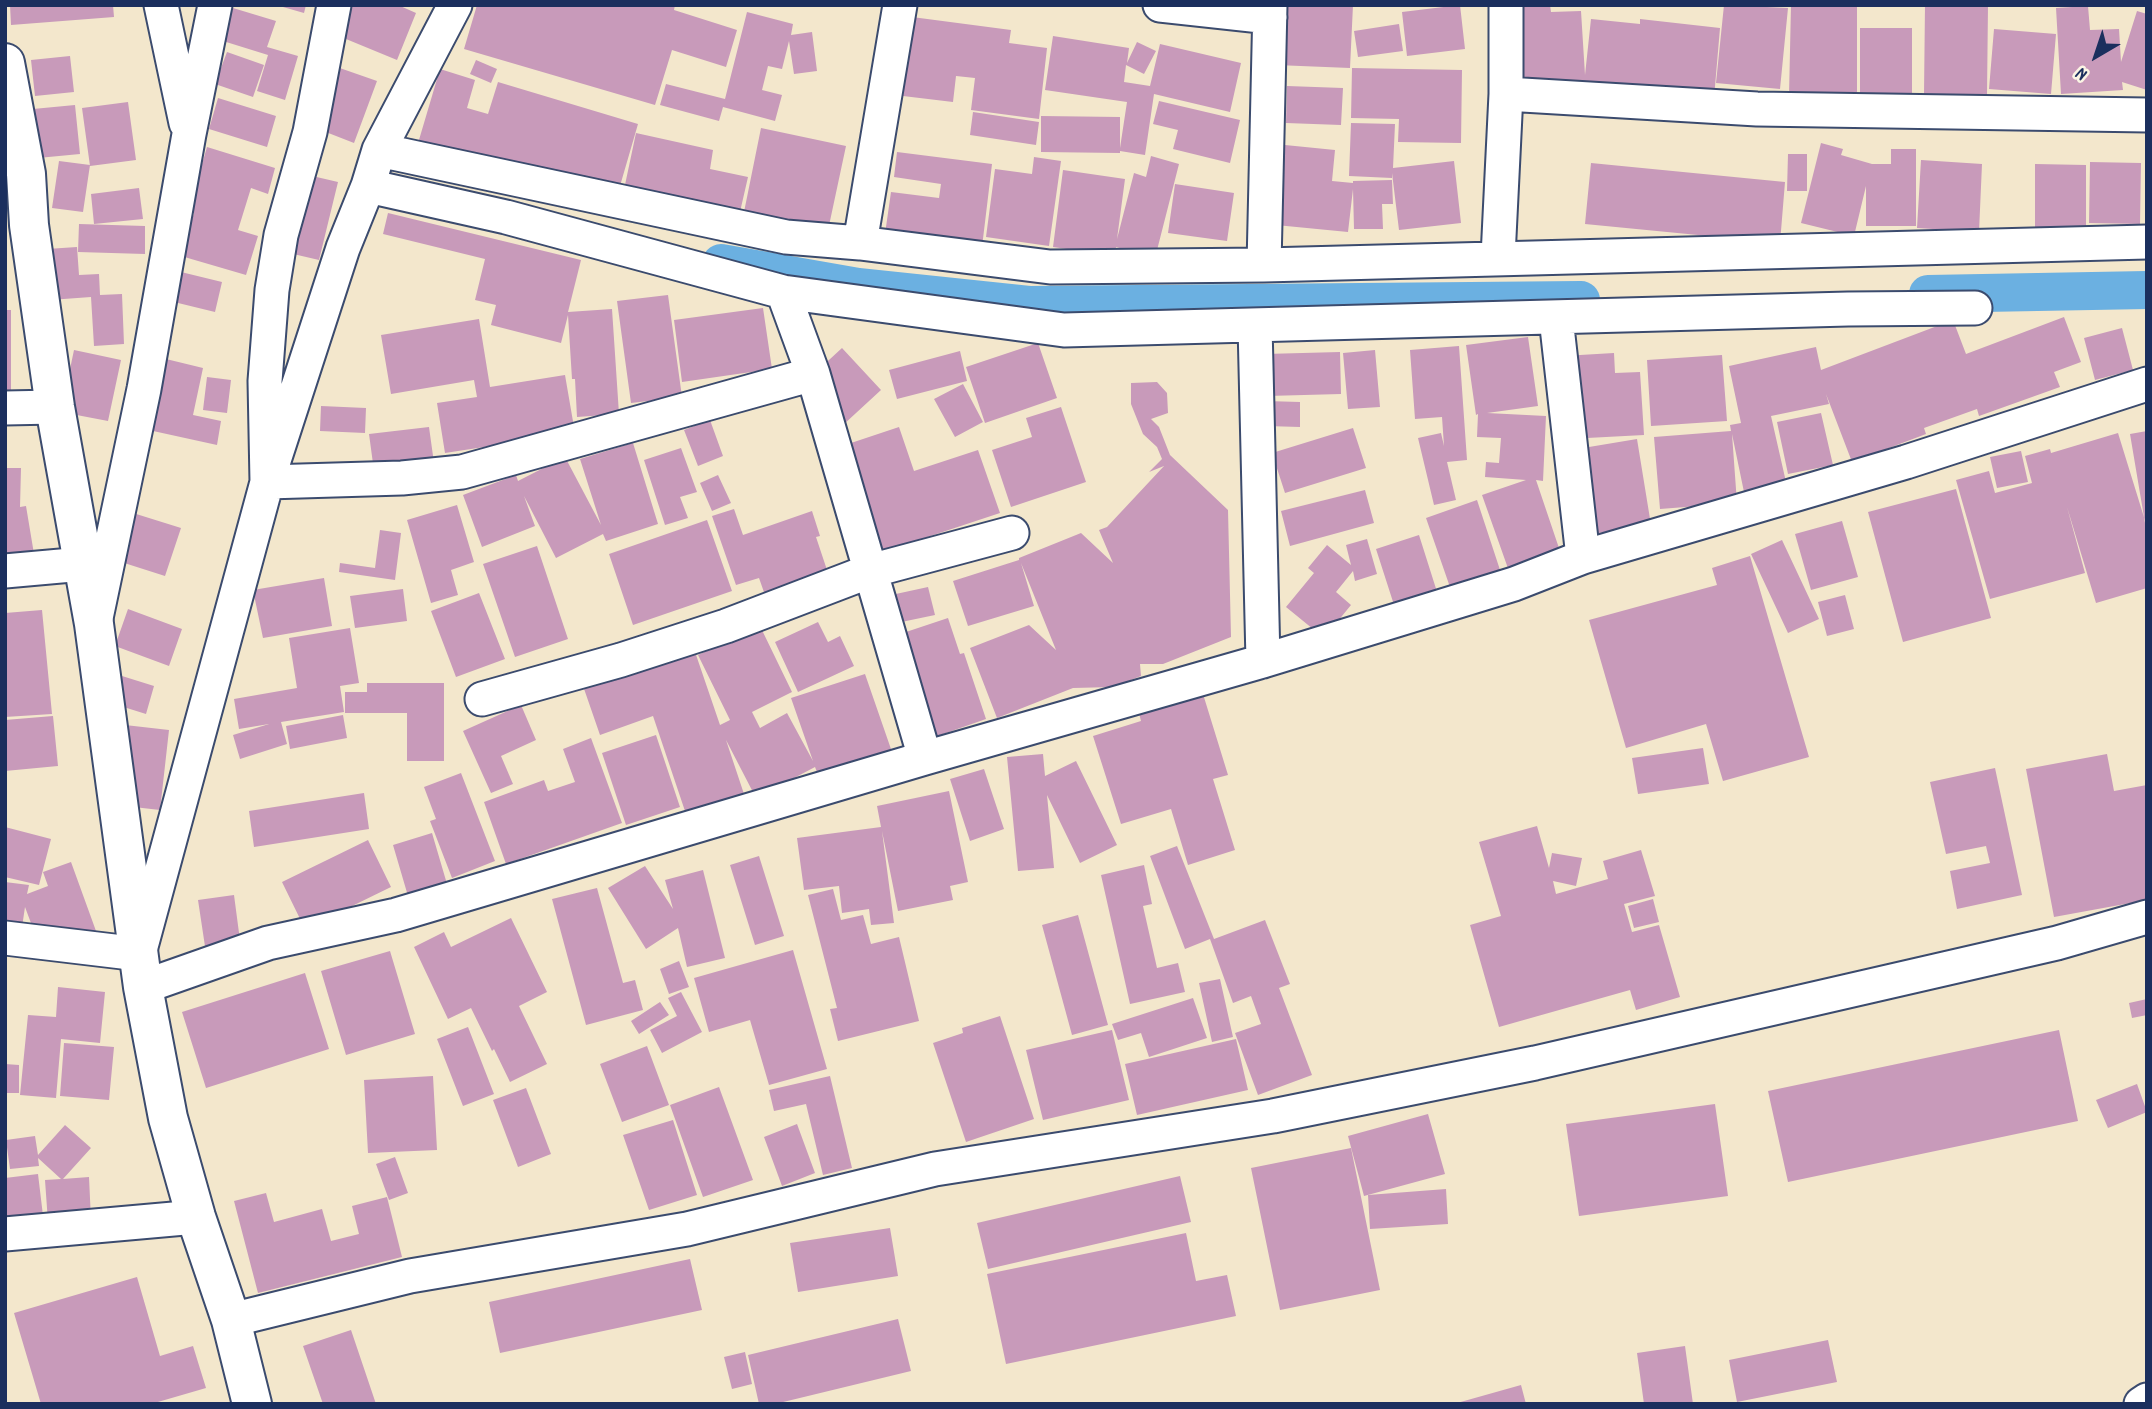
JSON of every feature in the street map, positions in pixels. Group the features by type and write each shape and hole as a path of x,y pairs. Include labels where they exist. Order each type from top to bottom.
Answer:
{"street":[{"path":"161,5 188,134"},
{"path":"94,624 144,389 188,134 215,5"},
{"path":"267,482 265,380 272,290 281,235 310,132 334,5"},
{"path":"141,971 267,482 343,248 379,150 455,5"},
{"path":"860,243 900,5"},
{"path":"1160,5 1270,11 1264,265"},
{"path":"1498,257 1506,94 1506,5"},
{"path":"5,63 16,174 29,225 55,407 94,624 141,971 168,1118 196,1217 231,1320 252,1404"},
{"path":"1506,94 1757,110 2147,115"},
{"path":"379,150 786,237 860,243 1049,267 1264,265 2147,242"},
{"path":"368,186 506,217 783,292 1064,330 1975,308"},
{"path":"783,292 813,374 925,758"},
{"path":"1556,318 1583,556"},
{"path":"1255,325 1263,661"},
{"path":"267,482 402,478 462,472 813,374"},
{"path":"5,938 141,971 396,915 1263,661 1514,584 1583,556 1906,462 2147,384"},
{"path":"5,408 55,407"},
{"path":"482,699 621,660 726,626 870,571 1012,533"},
{"path":"5,571 83,564"},
{"path":"231,1320 410,1276 687,1229 935,1169 1273,1116 1535,1063 2057,943 2147,917"},
{"path":"5,1234 196,1217"},
{"path":"2141,1404 2147,1400"}],"building":[{"path":"10,5 113,5 114,17 11,25"},
{"path":"276,5 306,5 304,13"},
{"path":"340,5 398,5 416,13 397,60 329,32"},
{"path":"477,5 675,5 674,10 737,30 726,67 672,50 655,105 464,49"},
{"path":"1278,5 1353,5 1350,68 1276,65"},
{"path":"1460,5 1465,49 1407,56 1402,12"},
{"path":"1519,5 1550,5 1551,12 1581,11 1585,75 1591,19 1640,24 1640,19 1720,28 1714,98 1524,88"},
{"path":"1724,5 1788,8 1780,89 1716,83"},
{"path":"1791,5 1857,5 1857,96 1789,96"},
{"path":"1925,5 1988,5 1987,95 1924,94"},
{"path":"2088,6 2090,30 2119,29 2121,62 2137,11 2147,14 2147,90 2122,82 2123,90 2061,94 2056,8"},
{"path":"233,8 276,21 267,47 298,56 285,100 257,91 268,55 223,41"},
{"path":"747,12 793,24 791,35 812,32 817,71 794,74 789,41 782,69 768,66 762,90 782,95 775,121 723,107 719,121 660,105 666,84 725,99"},
{"path":"912,17 1011,30 1009,43 1047,48 1039,119 971,110 975,78 956,76 953,102 903,96"},
{"path":"1399,24 1403,51 1358,57 1354,31"},
{"path":"1860,28 1912,28 1912,95 1860,95"},
{"path":"1994,29 2056,34 2051,94 1989,89"},
{"path":"1053,36 1129,48 1127,63 1137,42 1156,51 1144,74 1126,65 1124,82 1150,86 1160,44 1241,63 1230,112 1154,94 1145,155 1120,151 1041,152 1041,116 1120,117 1120,148 1127,102 1045,90"},
{"path":"227,52 264,65 253,97 215,84"},
{"path":"70,56 74,92 35,96 31,60"},
{"path":"476,60 497,69 491,83 470,74"},
{"path":"334,66 377,81 354,143 313,127"},
{"path":"1352,68 1462,70 1461,143 1398,142 1399,119 1351,118"},
{"path":"440,69 475,80 467,108 488,114 498,82 638,124 613,210 416,150"},
{"path":"1287,86 1343,88 1341,125 1286,123"},
{"path":"218,98 276,116 267,147 209,129"},
{"path":"1159,101 1240,120 1230,163 1173,149 1178,130 1153,124"},
{"path":"128,102 136,160 90,166 82,108"},
{"path":"75,105 80,154 38,158 33,109"},
{"path":"973,112 1039,122 1036,145 970,135"},
{"path":"1351,123 1395,124 1393,168 1454,161 1461,223 1399,230 1392,173 1392,178 1349,176"},
{"path":"761,128 846,146 827,235 743,217"},
{"path":"636,133 713,150 710,169 748,177 737,225 622,199"},
{"path":"1821,143 1843,149 1841,155 1872,164 1891,164 1891,149 1916,149 1916,226 1866,226 1866,186 1854,236 1801,223"},
{"path":"1285,145 1335,150 1332,181 1353,183 1392,180 1393,204 1382,204 1383,229 1354,229 1353,189 1348,232 1276,225"},
{"path":"207,147 275,168 268,194 251,188 238,230 258,236 246,275 181,256 194,213 188,212"},
{"path":"897,152 992,164 982,247 885,234 891,192 939,198 941,184 894,177"},
{"path":"1788,154 1807,154 1807,191 1787,191"},
{"path":"1151,156 1179,164 1155,258 1116,247 1115,256 1053,247 1063,170 1125,179 1117,239 1134,173 1146,177"},
{"path":"1034,157 1061,161 1049,246 986,237 995,169 1032,174"},
{"path":"1921,160 1982,164 1979,232 1917,228"},
{"path":"59,161 90,165 83,212 52,208"},
{"path":"2090,162 2141,163 2140,224 2089,223"},
{"path":"1591,163 1785,182 1780,243 1585,224"},
{"path":"2035,164 2086,165 2086,230 2035,229"},
{"path":"308,175 338,182 319,260 289,253"},
{"path":"1175,184 1234,193 1227,241 1168,233"},
{"path":"139,188 143,219 94,224 91,194"},
{"path":"388,213 581,260 568,312 612,309 619,414 577,417 568,315 561,343 491,325 496,305 475,300 485,259 383,234"},
{"path":"79,224 145,226 145,254 78,252"},
{"path":"77,247 79,275 99,274 100,295 122,294 124,344 94,346 91,297 50,300 47,249"},
{"path":"181,272 222,282 215,312 174,302"},
{"path":"668,295 682,397 631,403 617,301"},
{"path":"763,308 772,369 682,382 674,320"},
{"path":"5,310 11,310 11,391 5,391"},
{"path":"2064,317 2081,362 2054,372 2060,387 1979,416 1977,409 1924,428 1926,434 1852,462 1826,394 1829,404 1771,416 1786,482 1744,492 1732,434 1737,503 1660,509 1654,437 1731,431 1730,425 1741,423 1729,366 1816,347 1821,370 1953,320 1966,354"},
{"path":"479,319 490,387 565,375 575,433 445,453 437,403 477,397 474,380 391,394 381,335"},
{"path":"2122,328 2133,370 2095,380 2084,338"},
{"path":"1528,337 1538,406 1487,413 1546,416 1543,481 1536,480 1562,557 1510,574 1482,495 1526,480 1485,477 1486,462 1499,463 1501,438 1477,437 1478,414 1476,415 1466,345"},
{"path":"1038,343 1057,398 985,423 966,367"},
{"path":"1459,346 1467,460 1447,462 1456,500 1434,505 1418,438 1441,433 1444,446 1442,417 1415,419 1410,350"},
{"path":"842,348 881,390 843,425 804,383"},
{"path":"74,350 121,360 108,421 61,412"},
{"path":"1375,350 1380,407 1348,409 1343,353"},
{"path":"960,351 967,381 897,399 889,370"},
{"path":"1340,352 1341,394 1267,396 1265,354"},
{"path":"1614,353 1615,373 1640,372 1644,435 1568,439 1563,356"},
{"path":"1722,355 1727,421 1651,426 1647,360"},
{"path":"166,359 203,368 193,415 221,421 217,445 144,429"},
{"path":"207,377 231,380 227,413 203,410"},
{"path":"1157,382 1167,393 1168,413 1151,419 1159,427 1170,455 1228,510 1231,637 1163,664 1140,664 1141,676 1113,687 1073,688 997,718 970,648 1029,625 1056,650 1021,563 1034,606 968,626 953,581 1019,560 1081,533 1113,563 1099,530 1107,527 1164,466 1149,472 1162,459 1157,447 1143,434 1131,404 1131,383"},
{"path":"963,384 983,422 955,437 934,399"},
{"path":"1266,401 1300,402 1300,427 1266,426"},
{"path":"321,406 366,408 365,433 320,431"},
{"path":"1061,407 1086,482 1011,507 992,450 1032,437 1026,418"},
{"path":"1821,413 1833,465 1788,474 1777,422"},
{"path":"710,420 723,456 698,466 684,430"},
{"path":"429,427 434,463 374,471 369,434"},
{"path":"899,427 914,471 978,450 1000,513 873,555 836,448"},
{"path":"1353,428 1366,468 1285,493 1272,453"},
{"path":"2147,431 2147,523 2145,523 2130,434"},
{"path":"2118,433 2147,527 2147,588 2096,603 2067,507 2085,573 1990,599 1956,480 1989,471 1995,493 2032,483 2025,456 2050,449 2051,453"},
{"path":"1637,439 1651,525 1585,535 1571,450"},
{"path":"633,443 658,524 606,541 603,534 556,558 524,496 535,526 482,547 463,495 516,475 518,481 565,457 601,525 580,459"},
{"path":"681,448 697,492 680,497 688,518 665,525 644,460"},
{"path":"2021,451 2028,482 1997,488 1990,457"},
{"path":"5,468 21,468 20,507 26,506 36,566 10,570 5,543"},
{"path":"718,475 731,503 712,511 700,483"},
{"path":"1956,489 1991,618 1903,642 1868,512"},
{"path":"1365,490 1374,523 1290,546 1281,511"},
{"path":"1477,500 1501,573 1451,590 1426,518"},
{"path":"457,505 474,562 451,570 458,595 431,603 407,520"},
{"path":"734,509 743,535 812,511 820,536 816,537 828,573 765,595 759,578 736,585 712,516"},
{"path":"133,513 181,528 165,576 118,561"},
{"path":"707,520 732,591 633,625 609,554"},
{"path":"1842,521 1858,577 1811,590 1795,534"},
{"path":"380,530 401,533 395,580 339,572 340,563 375,568"},
{"path":"1419,535 1438,595 1395,608 1376,549"},
{"path":"1367,539 1377,574 1355,581 1353,571 1336,592 1351,605 1324,638 1286,607 1314,573 1308,568 1327,545 1351,565 1346,545"},
{"path":"1782,540 1819,619 1788,633 1751,554"},
{"path":"537,546 568,639 515,657 483,564"},
{"path":"1750,556 1809,757 1723,781 1706,724 1626,748 1589,620 1717,585 1712,568"},
{"path":"324,578 332,626 263,638 253,590"},
{"path":"928,587 935,615 887,625 882,597"},
{"path":"403,589 407,621 355,628 350,596"},
{"path":"479,593 505,659 456,677 431,611"},
{"path":"1845,595 1854,629 1827,636 1818,602"},
{"path":"128,609 182,629 169,666 115,646"},
{"path":"42,610 52,714 5,717 5,613"},
{"path":"948,618 960,654 964,653 986,719 923,741 888,638"},
{"path":"818,622 828,642 840,636 854,666 798,692 775,642"},
{"path":"760,626 792,692 752,712 760,728 787,713 813,761 791,698 865,674 892,752 819,777 815,767 756,798 726,740 745,797 687,817 653,716 600,735 582,683 693,646 720,725 730,720 698,655"},
{"path":"350,628 359,683 340,686 344,712 281,722 287,744 240,759 233,735 269,724 239,729 234,699 297,688 289,638"},
{"path":"122,676 154,686 146,714 114,704"},
{"path":"367,683 444,683 444,761 407,761 407,713 345,713 345,692 367,692"},
{"path":"1203,694 1228,775 1213,779 1235,850 1188,865 1171,809 1121,824 1093,736 1141,721 1139,713"},
{"path":"521,705 536,740 501,756 513,784 491,793 463,731"},
{"path":"343,715 347,738 290,749 286,726"},
{"path":"53,716 58,766 5,771 5,720"},
{"path":"125,725 169,730 160,810 116,805"},
{"path":"656,735 680,807 626,825 602,753"},
{"path":"591,738 622,823 506,864 484,802 544,780 548,791 575,782 563,749"},
{"path":"1703,748 1709,784 1638,794 1632,758"},
{"path":"1043,754 1045,776 1076,761 1117,845 1080,863 1047,795 1054,868 1018,871 1007,757"},
{"path":"2107,754 2114,791 2147,785 2147,900 2054,917 2026,769"},
{"path":"1995,768 2022,895 1957,909 1950,871 1990,863 1986,846 1946,854 1930,782"},
{"path":"984,769 1004,829 970,841 950,779"},
{"path":"461,773 495,861 452,878 430,821 436,819 424,787"},
{"path":"949,791 968,882 950,886 953,900 898,911 882,831 894,923 871,925 869,909 842,913 839,886 804,890 797,838 881,827 877,806"},
{"path":"364,793 369,829 254,847 249,811"},
{"path":"1537,826 1549,868 1552,853 1582,858 1576,886 1553,881 1556,894 1608,879 1603,861 1641,850 1655,896 1624,904 1632,932 1659,925 1680,997 1636,1010 1630,990 1499,1027 1470,925 1501,916 1479,842"},
{"path":"5,827 51,839 39,885 5,877"},
{"path":"432,833 447,884 408,896 393,845"},
{"path":"368,840 391,887 305,929 282,882"},
{"path":"1177,846 1214,939 1265,920 1290,984 1279,988 1312,1075 1258,1095 1235,1033 1261,1024 1251,996 1233,1003 1210,939 1185,949 1150,856"},
{"path":"759,856 784,936 755,945 730,865"},
{"path":"71,862 96,931 41,950 25,907 21,934 5,932 5,882 29,885 27,894 48,886 43,872"},
{"path":"1144,865 1152,904 1143,906 1157,968 1178,963 1185,992 1130,1004 1101,875"},
{"path":"645,866 673,909 665,880 703,870 725,958 687,967 678,928 646,949 608,888"},
{"path":"597,888 623,983 635,980 643,1010 586,1025 552,899"},
{"path":"833,889 841,920 863,915 871,944 899,937 919,1021 838,1041 830,1009 837,1008 808,895"},
{"path":"234,895 241,948 206,953 198,900"},
{"path":"1653,899 1659,922 1634,928 1628,906"},
{"path":"1078,915 1108,1025 1072,1035 1042,925"},
{"path":"511,918 547,992 519,1006 547,1064 510,1082 471,1008 448,1019 414,947 444,932 451,947"},
{"path":"793,950 827,1069 769,1085 750,1020 709,1032 694,978"},
{"path":"390,951 415,1034 346,1055 321,971"},
{"path":"679,961 689,987 669,994 660,969"},
{"path":"305,973 329,1049 206,1088 182,1012"},
{"path":"1220,979 1233,1037 1212,1042 1199,983"},
{"path":"58,987 105,992 100,1043 61,1039 56,1098 20,1095 28,1015 56,1017"},
{"path":"681,992 702,1032 662,1053 650,1030 677,1016 668,998"},
{"path":"1193,998 1207,1038 1149,1057 1141,1033 1118,1040 1112,1024"},
{"path":"2147,999 2147,1015 2132,1018 2129,1003"},
{"path":"660,1002 669,1015 639,1034 631,1021"},
{"path":"1000,1016 1034,1119 966,1142 933,1043 963,1033 962,1028"},
{"path":"468,1027 494,1094 463,1106 437,1039"},
{"path":"1112,1030 1129,1100 1043,1120 1026,1050"},
{"path":"2059,1030 2078,1121 1788,1182 1768,1091"},
{"path":"1236,1039 1248,1090 1137,1115 1125,1064"},
{"path":"64,1043 114,1047 109,1100 60,1096"},
{"path":"647,1046 669,1105 622,1122 600,1064"},
{"path":"5,1064 19,1065 19,1093 5,1093"},
{"path":"433,1076 437,1150 368,1153 364,1080"},
{"path":"830,1076 852,1168 823,1175 806,1104 774,1111 769,1090"},
{"path":"2137,1084 2147,1112 2108,1128 2096,1100"},
{"path":"719,1087 753,1180 703,1197 670,1105"},
{"path":"526,1088 551,1154 518,1167 493,1100"},
{"path":"1715,1104 1728,1196 1579,1216 1566,1124"},
{"path":"1428,1114 1445,1174 1364,1196 1348,1136"},
{"path":"673,1120 697,1195 649,1210 623,1135"},
{"path":"797,1124 815,1173 782,1186 764,1137"},
{"path":"65,1125 91,1148 63,1179 89,1177 91,1220 48,1222 45,1180 61,1179 38,1158 39,1166 10,1169 6,1140 35,1136 38,1155"},
{"path":"1351,1148 1380,1290 1280,1310 1251,1168"},
{"path":"395,1157 408,1193 389,1200 376,1164"},
{"path":"38,1174 44,1224 5,1229 5,1178"},
{"path":"1180,1176 1191,1222 988,1269 977,1223"},
{"path":"1446,1189 1448,1224 1370,1229 1368,1195"},
{"path":"266,1193 274,1222 322,1209 331,1241 359,1234 352,1206 387,1197 402,1257 258,1293 234,1201"},
{"path":"890,1228 898,1276 798,1292 790,1243"},
{"path":"1186,1233 1196,1281 1227,1275 1236,1316 1006,1364 987,1274"},
{"path":"690,1259 702,1310 500,1353 489,1302"},
{"path":"137,1277 160,1356 193,1346 206,1388 151,1404 41,1404 14,1313"},
{"path":"898,1319 911,1371 775,1404 759,1404 748,1355"},
{"path":"351,1330 376,1404 323,1404 303,1346"},
{"path":"1828,1340 1837,1382 1737,1402 1729,1360"},
{"path":"1685,1346 1693,1404 1644,1404 1637,1353"},
{"path":"745,1352 752,1384 732,1389 724,1357"},
{"path":"1521,1385 1526,1404 1457,1404 1457,1403"}],"waterway":[{"path":"721,263 858,287 1029,305 1581,300"},
{"path":"1928,294 2147,290"}]}
